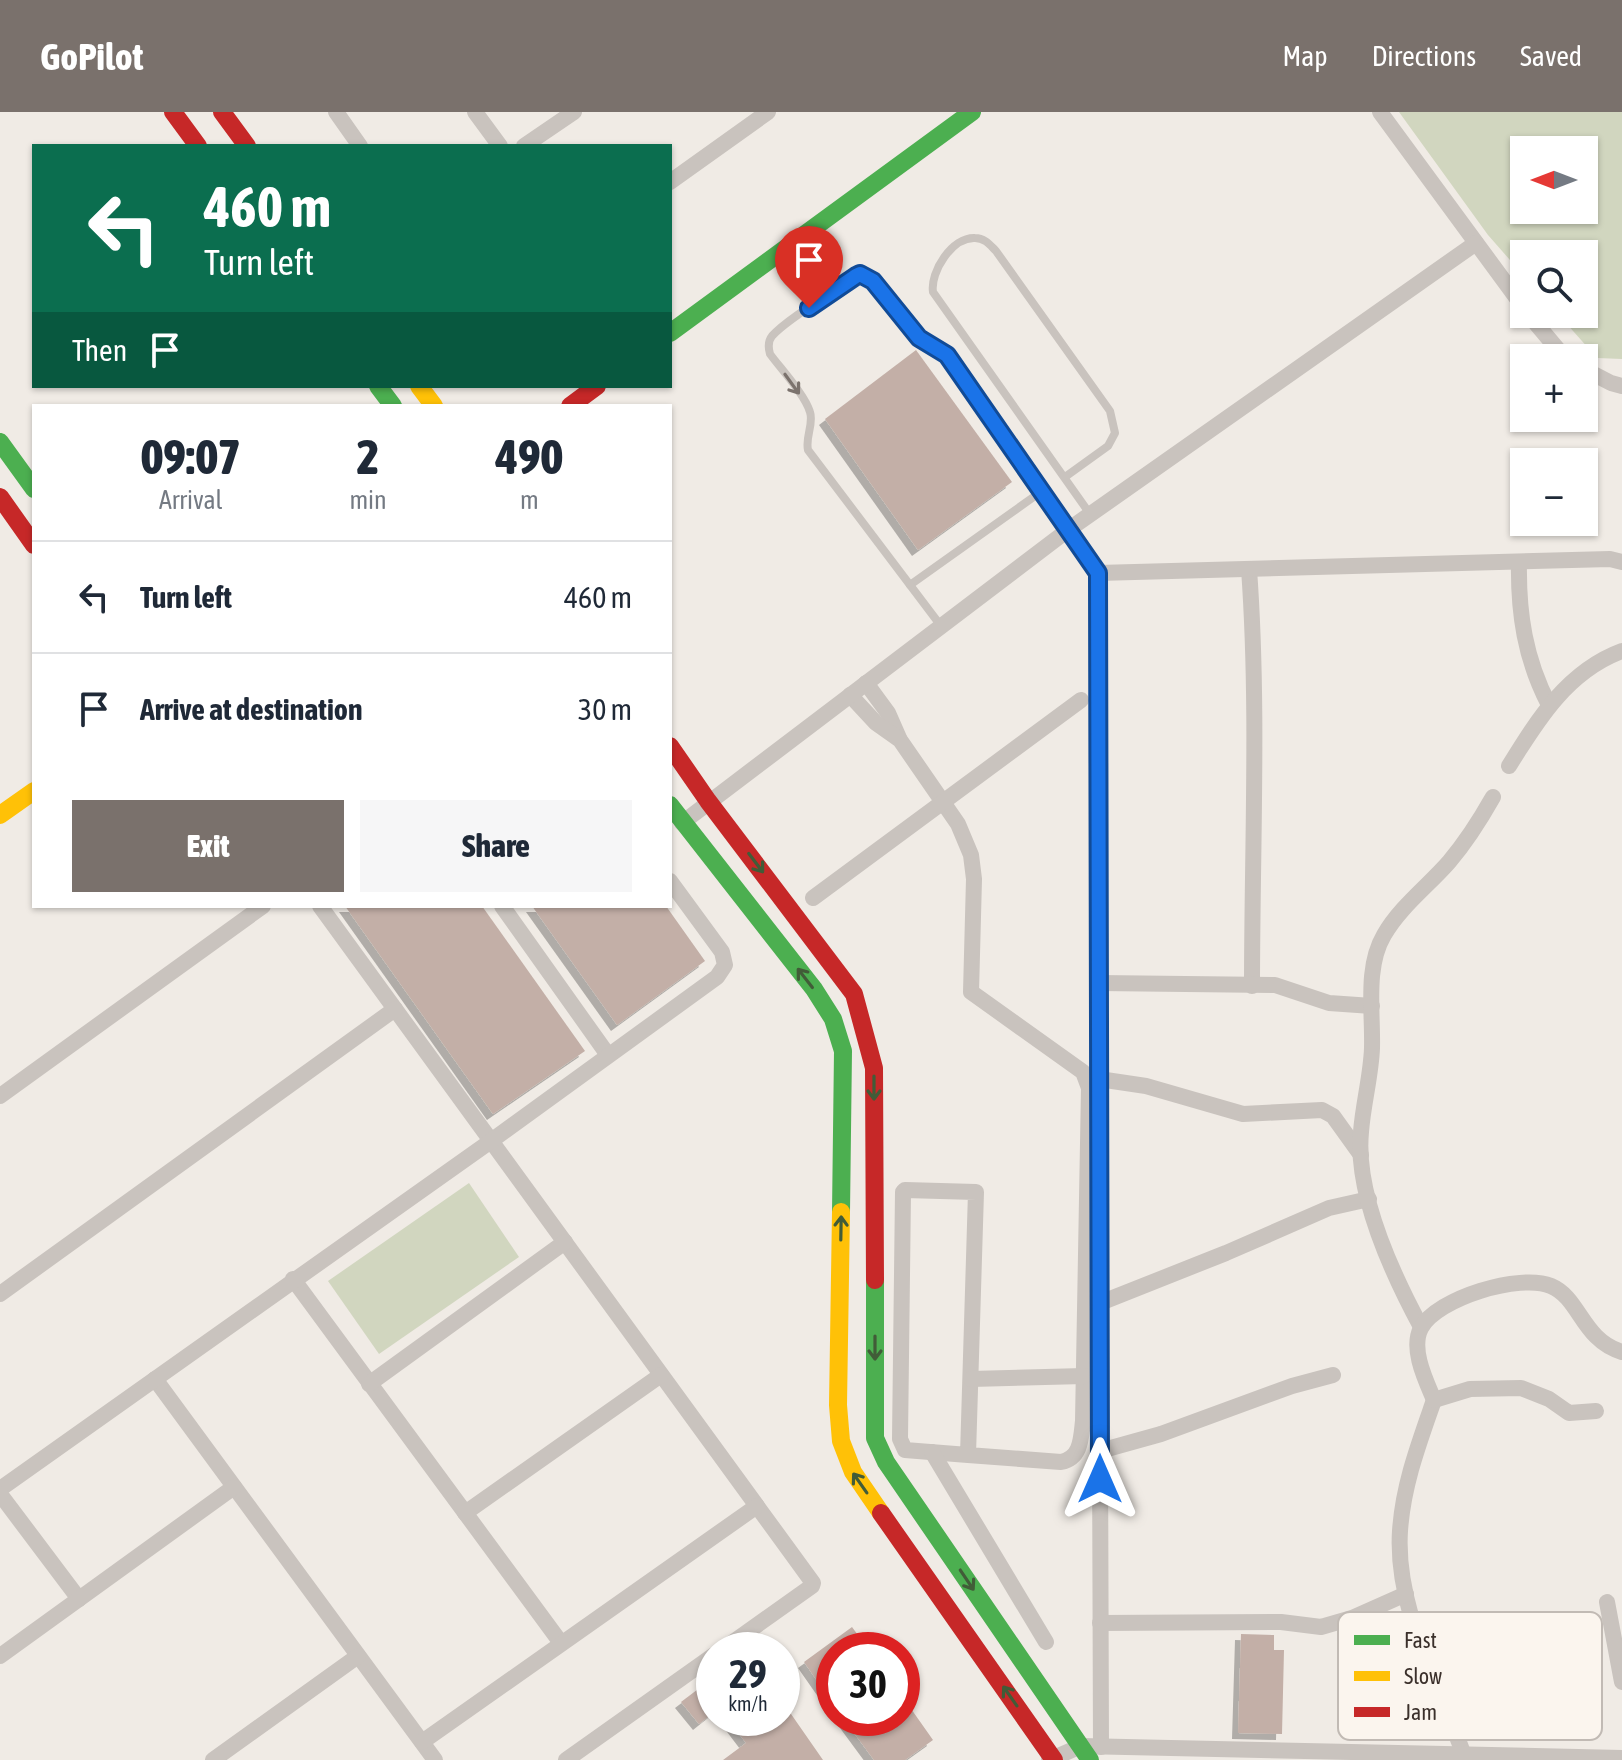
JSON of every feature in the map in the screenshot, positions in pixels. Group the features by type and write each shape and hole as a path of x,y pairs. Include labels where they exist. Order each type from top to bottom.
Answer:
{"main road":[{"path":"173,112 197,144"},
{"path":"222,112 246,144"},
{"path":"672,332 972,112"},
{"path":"573,404 596,388"},
{"path":"0,442 32,486"},
{"path":"0,497 32,542"},
{"path":"672,749 854,994 874,1068 875,1438 886,1462 1090,1751"},
{"path":"0,815 32,792"},
{"path":"672,808 814,989 833,1019 843,1051 838,1405 841,1441 853,1472 1052,1759"}],"street":[{"path":"336,112 359,144"},
{"path":"475,112 499,144"},
{"path":"527,144 574,112"},
{"path":"672,181 768,112"},
{"path":"1380,112 1510,289"},
{"path":"682,823 1068,530 1476,243"},
{"path":"1540,328 1553,344"},
{"path":"1598,376 1622,386"},
{"path":"1068,530 1098,573 1100,1623 1090,1751"},
{"path":"1098,573 1610,559 1622,562"},
{"path":"1519,562 1518,597 1528,657 1549,705"},
{"path":"1249,569 1254,636 1255,738 1252,986"},
{"path":"1509,766 1549,705 1584,671 1607,656 1622,651"},
{"path":"866,683 888,713 900,740 944,801 971,855 974,879 971,992 1083,1072 1088,1081 1084,1376 1081,1437 1073,1459 1061,1462 968,1455 905,1450 900,1439 902,1194 905,1190 976,1191 968,1455"},
{"path":"850,695 876,723 900,740"},
{"path":"813,898 1081,700"},
{"path":"1410,1612 1401,1572 1400,1530 1417,1445 1434,1400 1421,1366 1418,1342 1421,1327 1385,1251 1369,1199 1361,1155 1361,1131 1372,1050 1374,967 1378,946 1385,932 1449,862 1476,827 1493,797"},
{"path":"79,1599 0,1491 717,977 725,965 722,952 672,884"},
{"path":"0,1096 260,908"},
{"path":"321,908 813,1584 747,1632"},
{"path":"503,908 608,1055"},
{"path":"1099,983 1283,987 1329,1003 1372,1006"},
{"path":"0,1294 395,1009"},
{"path":"1099,1079 1146,1086 1243,1114 1322,1110 1333,1116 1361,1155"},
{"path":"1100,1303 1329,1208 1369,1199"},
{"path":"369,1384 565,1242"},
{"path":"293,1279 561,1643"},
{"path":"1421,1327 1452,1303 1496,1285 1537,1283 1553,1287 1572,1303 1590,1332 1622,1352"},
{"path":"465,1513 661,1375"},
{"path":"1100,1451 1161,1434 1292,1386 1333,1375"},
{"path":"971,1379 1084,1376"},
{"path":"155,1379 435,1760"},
{"path":"1434,1400 1470,1389 1521,1388 1549,1399 1569,1413 1596,1411"},
{"path":"932,1452 1046,1642"},
{"path":"0,1656 234,1487"},
{"path":"422,1742 757,1506"},
{"path":"1366,1612 1406,1594"},
{"path":"1607,1602 1622,1682"},
{"path":"1100,1623 1281,1622 1321,1627 1338,1622"},
{"path":"213,1760 358,1656"},
{"path":"566,1760 696,1668"},
{"path":"1458,1740 1463,1753"},
{"path":"1052,1759 1090,1751 1463,1753 1622,1758"}],"lane":[{"path":"1065,477 1108,446 1115,433 1110,411 996,251 977,238 966,239 944,257 934,271 933,292 1091,514"},
{"path":"941,626 808,450 809,408 770,354 771,337 786,325 856,276 867,277 900,312 915,335 947,355 1068,530"},
{"path":"910,585 1042,491"}],"green space":[{"path":"1399,112 1622,112 1622,359 1598,358 1598,344 1585,344 1570,328 1598,328 1598,240 1510,240 1510,260 1488,235"},
{"path":"469,1183 519,1257 379,1354 328,1281"}],"building":[{"path":"916,350 1012,482 918,550 825,419"},
{"path":"346,908 483,908 585,1051 493,1114"},
{"path":"533,908 667,908 705,961 617,1025"},
{"path":"1241,1634 1274,1635 1274,1650 1284,1650 1282,1734 1238,1733"},
{"path":"816,1653 816,1679 804,1662"},
{"path":"696,1691 696,1720 681,1702"},
{"path":"920,1722 933,1740 905,1760 874,1760 856,1736 920,1736"},
{"path":"800,1727 823,1760 723,1760 746,1743 741,1736 800,1736"}],"traffic: fast":[{"path":"672,332 972,112"},
{"path":"380,388 392,404"},
{"path":"0,442 32,486"},
{"path":"672,808 814,989 833,1019 843,1051 841,1212"},
{"path":"875,1280 875,1438 886,1462 1090,1760"}],"traffic: slow":[{"path":"420,388 432,404"},
{"path":"0,815 32,792"},
{"path":"841,1212 838,1405 841,1441 853,1472 881,1513"}],"traffic: jam":[{"path":"173,112 197,144"},
{"path":"222,112 246,144"},
{"path":"573,404 594,388"},
{"path":"0,497 32,542"},
{"path":"672,749 854,994 874,1068 875,1280"},
{"path":"881,1513 1054,1760"}],"route":[{"path":"809,308 860,274 873,281 915,335 947,355 1098,573 1100,1479"}]}
